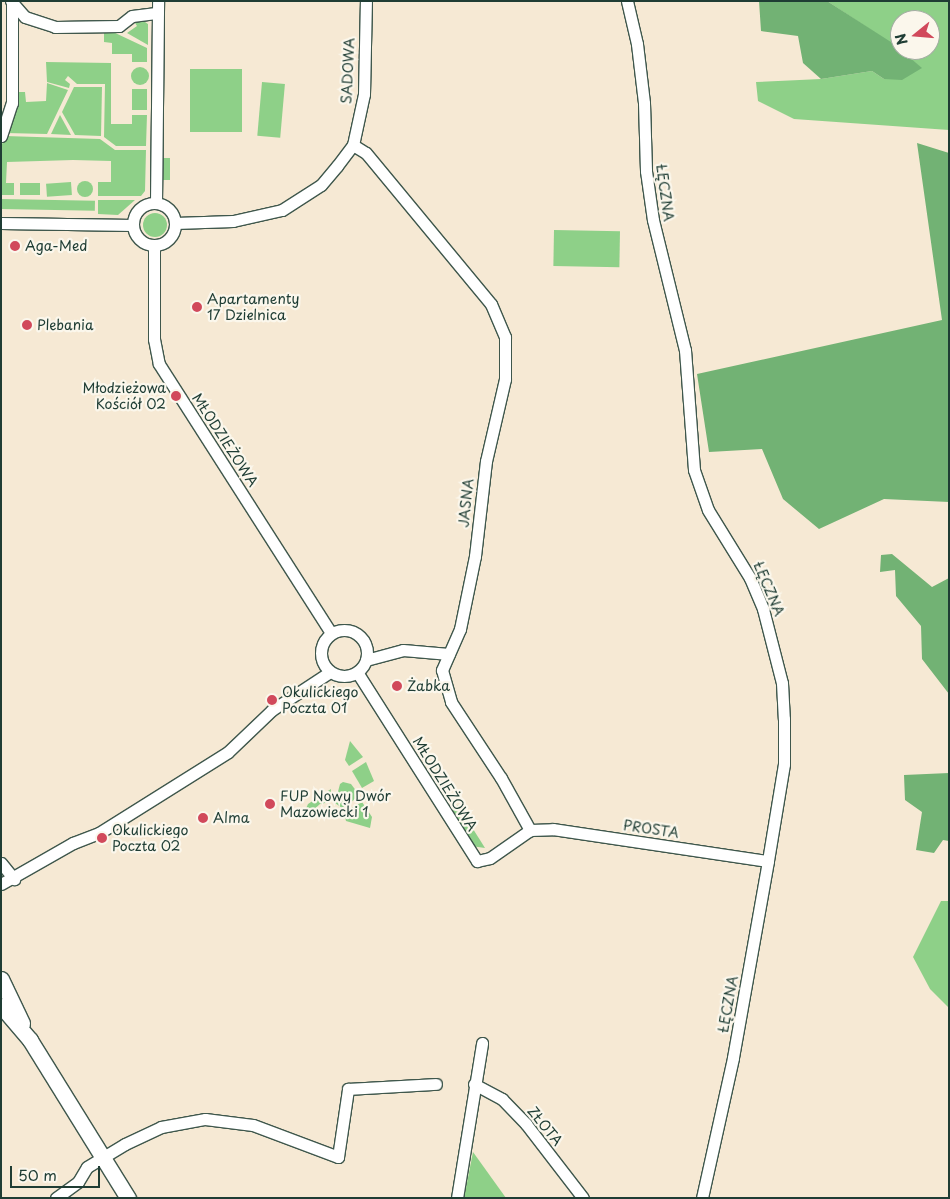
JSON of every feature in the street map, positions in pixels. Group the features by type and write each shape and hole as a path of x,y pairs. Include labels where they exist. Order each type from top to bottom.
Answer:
{"main road":[{"path":"1,979 30,1040 128,1198"},
{"path":"1,1006 30,1040"}],"street":[{"path":"12,1 25,17 56,27 114,26 158,7 156,203"},
{"path":"2,131 12,103 12,1"},
{"name":"SADOWA","path":"175,223 233,221 282,210 321,185 353,145 364,94 366,1"},
{"name":"ŁĘCZNA","path":"627,1 637,44 644,103 646,171 653,220 685,350 694,470 708,510 750,578 763,609 782,683 784,764 733,1058 702,1198"},
{"name":"JASNA","path":"353,145 366,153 491,304 505,337 505,379 486,461 475,556 460,629 442,670 451,702 501,778 530,830"},
{"path":"156,203 167,208 175,223 171,236 154,245 142,241 133,225 142,206 156,203"},
{"path":"1,223 133,225"},
{"name":"MŁODZIEŻOWA","path":"154,245 154,339 159,364 331,633"},
{"path":"342,630 353,632 362,638 367,648 366,660 357,672 338,676 330,672 321,655 322,646 331,633 342,630"},
{"path":"366,660 403,650 449,654"},
{"path":"1,863 6,884 73,843 99,833 228,752 272,710 330,672"},
{"name":"MŁODZIEŻOWA","path":"357,672 476,861 490,858 530,830"},
{"name":"PROSTA","path":"530,830 553,829 768,861"},
{"path":"457,1198 482,1043"},
{"path":"56,1198 78,1182 87,1167 102,1157 161,1127 205,1119 253,1125 338,1157 348,1089 436,1084"},
{"name":"ZŁOTA","path":"474,1084 502,1099 526,1124 583,1198"}],"green space":[{"path":"759,1 827,1 890,41 890,60 913,60 922,68 902,80 884,79 872,71 821,79 803,63 798,36 761,31"},
{"path":"827,1 949,1 949,130 794,119 758,101 756,82 821,79 872,71 884,79 921,68 912,60 940,60 940,10 890,10 890,42"},
{"path":"139,18 148,24 148,45 127,33 137,26 133,20"},
{"path":"104,31 111,31 147,48 147,62 132,62 132,54 112,54 112,43 104,42"},
{"path":"46,62 111,63 111,124 132,124 132,115 147,115 146,146 116,146 104,137 105,84 77,84 68,76 65,80 70,84 69,88 47,82"},
{"path":"140,67 146,70 149,76 146,82 140,85 134,82 131,76 134,70"},
{"path":"190,69 242,69 242,132 190,132"},
{"path":"262,82 285,84 280,138 257,136"},
{"path":"47,83 68,90 47,134 6,133 17,92 25,92 26,102 46,101"},
{"path":"74,87 102,87 101,136 75,135 62,112"},
{"path":"132,89 147,89 147,110 132,110"},
{"path":"60,115 71,135 51,134"},
{"path":"5,136 100,139 115,150 146,150 145,191 141,196 98,196 98,182 111,182 111,161 73,160 7,162 6,183 14,183 14,195 1,195 1,147"},
{"path":"917,143 949,153 949,502 884,499 819,529 783,499 762,449 709,452 697,374 942,320"},
{"path":"161,158 170,158 170,180 161,180"},
{"path":"82,181 88,181 93,186 91,195 82,197 77,192 77,186"},
{"path":"71,182 72,195 47,197 46,184"},
{"path":"20,183 40,183 40,195 20,195"},
{"path":"1,199 95,201 95,211 1,209"},
{"path":"98,200 135,200 118,215 98,214"},
{"path":"155,213 160,214 166,220 166,230 160,236 155,237 150,236 144,230 143,225 144,220 150,214"},
{"path":"554,230 620,231 619,267 553,266"},
{"path":"892,554 932,587 949,578 949,694 922,659 921,626 896,596 895,570 880,572 881,555"},
{"path":"350,741 363,757 349,766 345,760"},
{"path":"366,762 374,781 362,788 352,771"},
{"path":"949,773 949,841 943,840 934,853 916,850 922,812 905,800 904,775"},
{"path":"343,782 351,784 360,796 342,808 335,803 340,784"},
{"path":"331,789 330,802 320,804 311,812 305,811 308,804"},
{"path":"362,802 372,817 370,828 346,821 344,812"},
{"path":"458,805 485,848 471,846 450,810"},
{"path":"941,901 949,901 949,1008 930,989 913,957"},
{"path":"473,1152 506,1198 464,1198"}],"place":[{"name":"Aga-Med","path":"15,246"},
{"name":"Apartamenty 17 Dzielnica","path":"197,307"},
{"name":"Plebania","path":"27,325"},
{"name":"Młodzieżowa Kościół 02","path":"176,396"},
{"name":"Żabka","path":"397,686"},
{"name":"Okulickiego Poczta 01","path":"272,700"},
{"name":"FUP Nowy Dwór Mazowiecki 1","path":"270,804"},
{"name":"Alma","path":"203,818"},
{"name":"Okulickiego Poczta 02","path":"102,838"}]}
